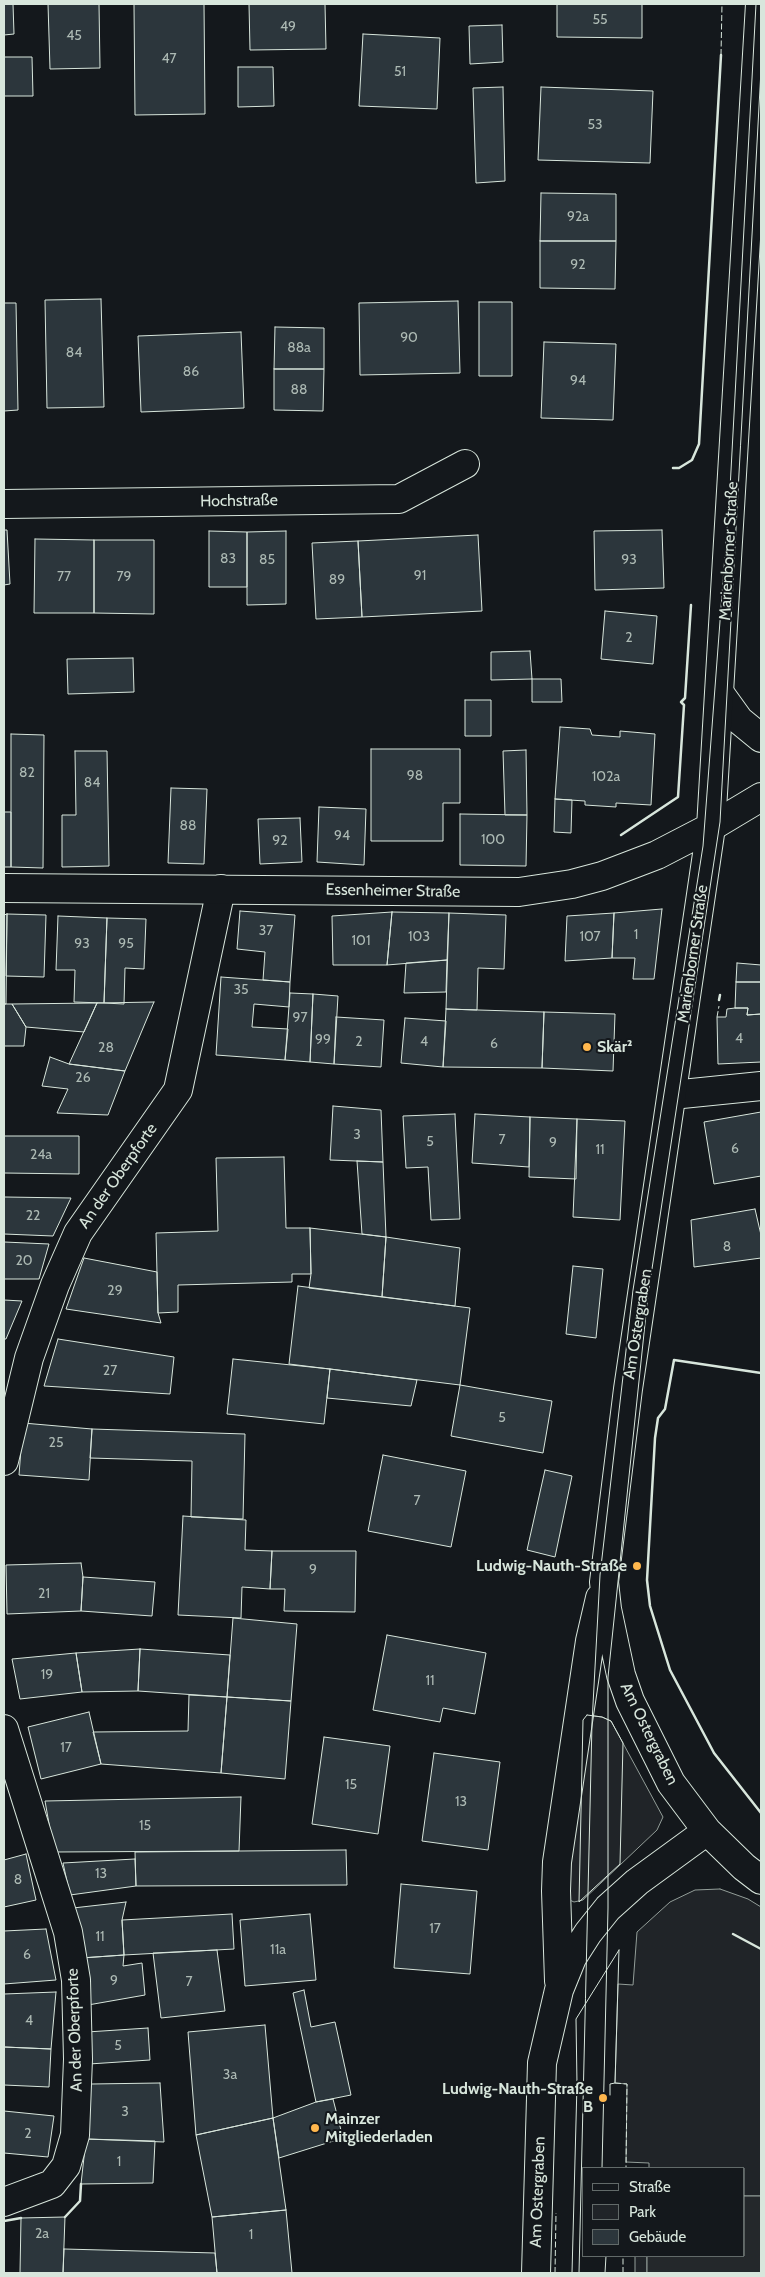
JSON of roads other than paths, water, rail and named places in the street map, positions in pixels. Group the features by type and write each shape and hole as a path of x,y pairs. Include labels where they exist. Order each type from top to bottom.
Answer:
{"street":[{"name":"Marienborner Straße","path":"672,1095 712,827 760,4"},
{"name":"Hochstraße","path":"4,504 398,499 465,464"},
{"path":"720,695 740,720 761,738"},
{"name":"Essenheimer Straße","path":"4,888 519,892 572,884 602,876 657,855 712,827 761,797"},
{"name":"An der Oberpforte","path":"4,1461 29,1358 55,1286 78,1233 178,1090 220,889"},
{"path":"672,1095 761,1086"},
{"name":"Am Ostergraben","path":"536,2273 542,2063 559,1990 572,1958 588,1933 608,1908 637,1882 707,1831 671,1783 630,1701 614,1646 604,1582 628,1389 672,1095"},
{"path":"559,1990 557,1862 590,1641 604,1582"},
{"name":"An der Oberpforte","path":"4,1729 68,1932 76,1980 78,2059 75,2135 66,2166 52,2184 4,2202"},
{"path":"707,1831 744,1867 761,1880"}],"tram line":[{"path":"579,2273 592,1723 600,1575 633,1290 703,846 730,489 756,4"},
{"path":"602,2167 608,1908 608,1677 648,1295 720,822 761,70"},
{"path":"587,1715 602,1717 611,1721 623,1743 620,1864 579,1902 583,1720 587,1715"},
{"path":"610,2095 610,2084 615,2083 619,1950"},
{"path":"572,2273 577,2084 576,2019 619,1950"},
{"path":"605,2273 606,2257"}],"place":[{"name":"Skär²","path":"587,1047"},
{"name":"Ludwig-Nauth-Straße","path":"637,1566"},
{"name":"Ludwig-Nauth-Straße B","path":"603,2098"},
{"name":"Mainzer Mitgliederladen","path":"315,2128"}]}
